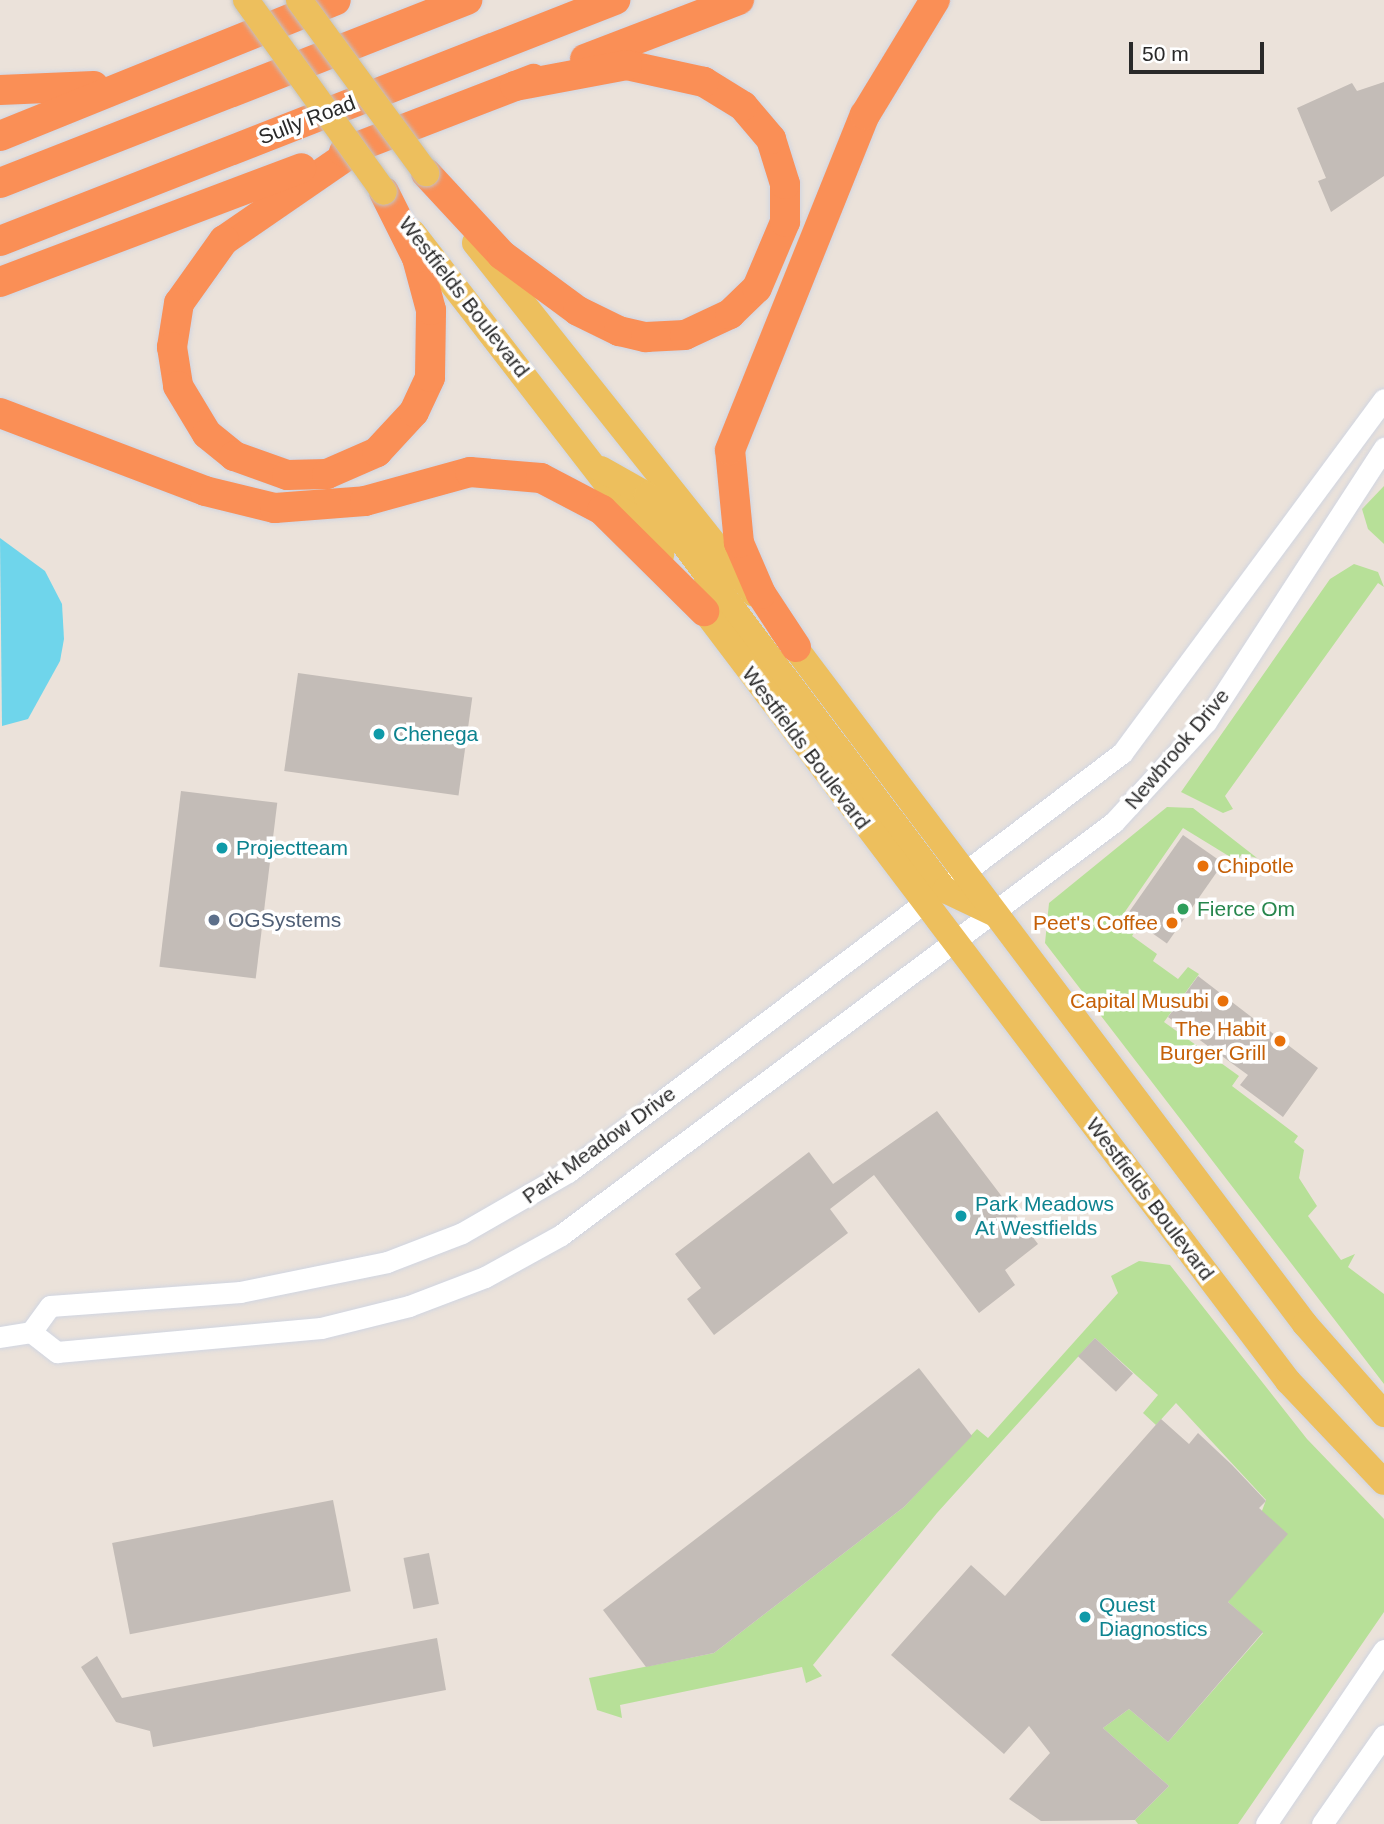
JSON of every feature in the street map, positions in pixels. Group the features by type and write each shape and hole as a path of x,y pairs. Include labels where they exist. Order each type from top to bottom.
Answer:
{"highway":[{"path":"0,136 335,0"},
{"path":"0,183 467,0"},
{"name":"Sully Road","path":"0,241 615,0"},
{"path":"0,282 739,0"},
{"path":"796,647 761,594 739,543 730,450 865,115 935,0"},
{"path":"0,90 86,88 181,61"},
{"path":"426,173 502,255 568,304 619,331 646,337 685,335 730,314 757,288 786,222 785,184 771,139 743,106 704,82 627,65 515,86"},
{"path":"361,146 224,240 179,303 172,347 178,386 207,434 234,456 287,475 327,474 377,452 414,412 430,377 431,310 417,258 384,192"},
{"path":"0,412 205,491 275,508 365,501 470,472 541,478 602,510 704,611"}],"main road":[{"name":"Westfields Boulevard","path":"246,0 384,192 704,611 936,897 954,938 1223,1296 1357,1459 1384,1482"},
{"name":"Westfields Boulevard","path":"299,0 426,173 796,647 968,874 993,913 1305,1324 1384,1414"},
{"path":"592,464 647,495 936,897 993,913"},
{"path":"1357,1459 1384,1498"}],"street":[{"name":"Newbrook Drive","path":"936,897 1095,778 1143,730 1384,399"},
{"name":"Newbrook Drive","path":"31,1332 57,1352 321,1328 410,1306 485,1277 591,1214 954,938 1080,852 1167,769 1242,670 1384,449"},
{"name":"Park Meadow Drive","path":"31,1332 50,1306 298,1284 387,1262 462,1233 568,1172 936,897"},
{"path":"0,1337 31,1332"},
{"path":"1266,1824 1384,1650"},
{"path":"1322,1824 1384,1735"}],"green space":[{"path":"1384,486 1384,544 1368,529 1362,509"},
{"path":"1354,564 1378,572 1384,587 1378,583 1225,796 1233,809 1223,813 1181,792 1330,579"},
{"path":"1167,807 1193,808 1257,858 1242,854 1232,868 1232,858 1183,828 1122,916 1136,930 1132,936 1157,954 1153,961 1178,979 1188,967 1199,974 1164,1022 1239,1076 1232,1086 1298,1136 1294,1142 1304,1150 1299,1178 1317,1206 1308,1216 1341,1260 1355,1254 1348,1267 1384,1294 1384,1384 1045,943 1049,903"},
{"path":"1139,1261 1170,1265 1307,1439 1384,1519 1384,1612 1238,1824 1138,1824 1135,1820 1169,1786 1103,1728 1129,1709 1168,1742 1263,1633 1228,1602 1266,1500 1176,1403 1156,1425 1143,1413 1158,1395 1095,1338 937,1513 813,1665 822,1676 806,1683 802,1667 620,1705 622,1718 597,1710 589,1678 714,1653 904,1507 977,1429 988,1438 1118,1293 1111,1276"}],"water":[{"path":"0,538 45,571 62,604 64,639 60,661 28,719 2,726"}],"building":[{"path":"1384,82 1384,176 1331,212 1318,181 1326,178 1297,108 1352,83 1357,91"},
{"name":"Chenega","path":"298,673 472,697 459,796 284,771"},
{"name":"Projectteam","path":"181,791 277,803 256,979 159,967"},
{"path":"1183,835 1223,863 1167,943 1127,915"},
{"path":"1198,976 1318,1068 1283,1117 1240,1085 1248,1075 1168,1017"},
{"path":"937,1111 1038,1244 1005,1270 1015,1285 979,1313 874,1175 830,1209 848,1233 714,1335 687,1299 701,1288 675,1254 809,1152 833,1184"},
{"path":"1095,1338 1133,1373 1116,1392 1078,1356"},
{"path":"919,1368 972,1436 904,1507 714,1653 646,1667 603,1610"},
{"name":"Quest Diagnostics","path":"1161,1419 1189,1444 1198,1433 1266,1501 1259,1508 1288,1534 1228,1602 1263,1632 1168,1742 1129,1709 1103,1728 1169,1786 1135,1820 1041,1821 1009,1799 1050,1753 1029,1726 1004,1754 891,1655 971,1565 1005,1596"},
{"path":"333,1500 351,1591 130,1634 112,1543"},
{"path":"429,1553 439,1604 413,1609 403,1558"},
{"path":"437,1638 446,1690 153,1747 150,1731 116,1722 81,1667 97,1656 122,1698"}],"place":[{"name":"Chenega","path":"379,734"},
{"name":"Projectteam","path":"222,848"},
{"name":"Chipotle","path":"1203,866"},
{"name":"Fierce Om","path":"1183,909"},
{"name":"OGSystems","path":"214,920"},
{"name":"Peet's Coffee","path":"1172,923"},
{"name":"Capital Musubi","path":"1223,1001"},
{"name":"The Habit Burger Grill","path":"1280,1041"},
{"name":"Park Meadows At Westfields","path":"961,1216"},
{"name":"Quest Diagnostics","path":"1085,1617"}]}
